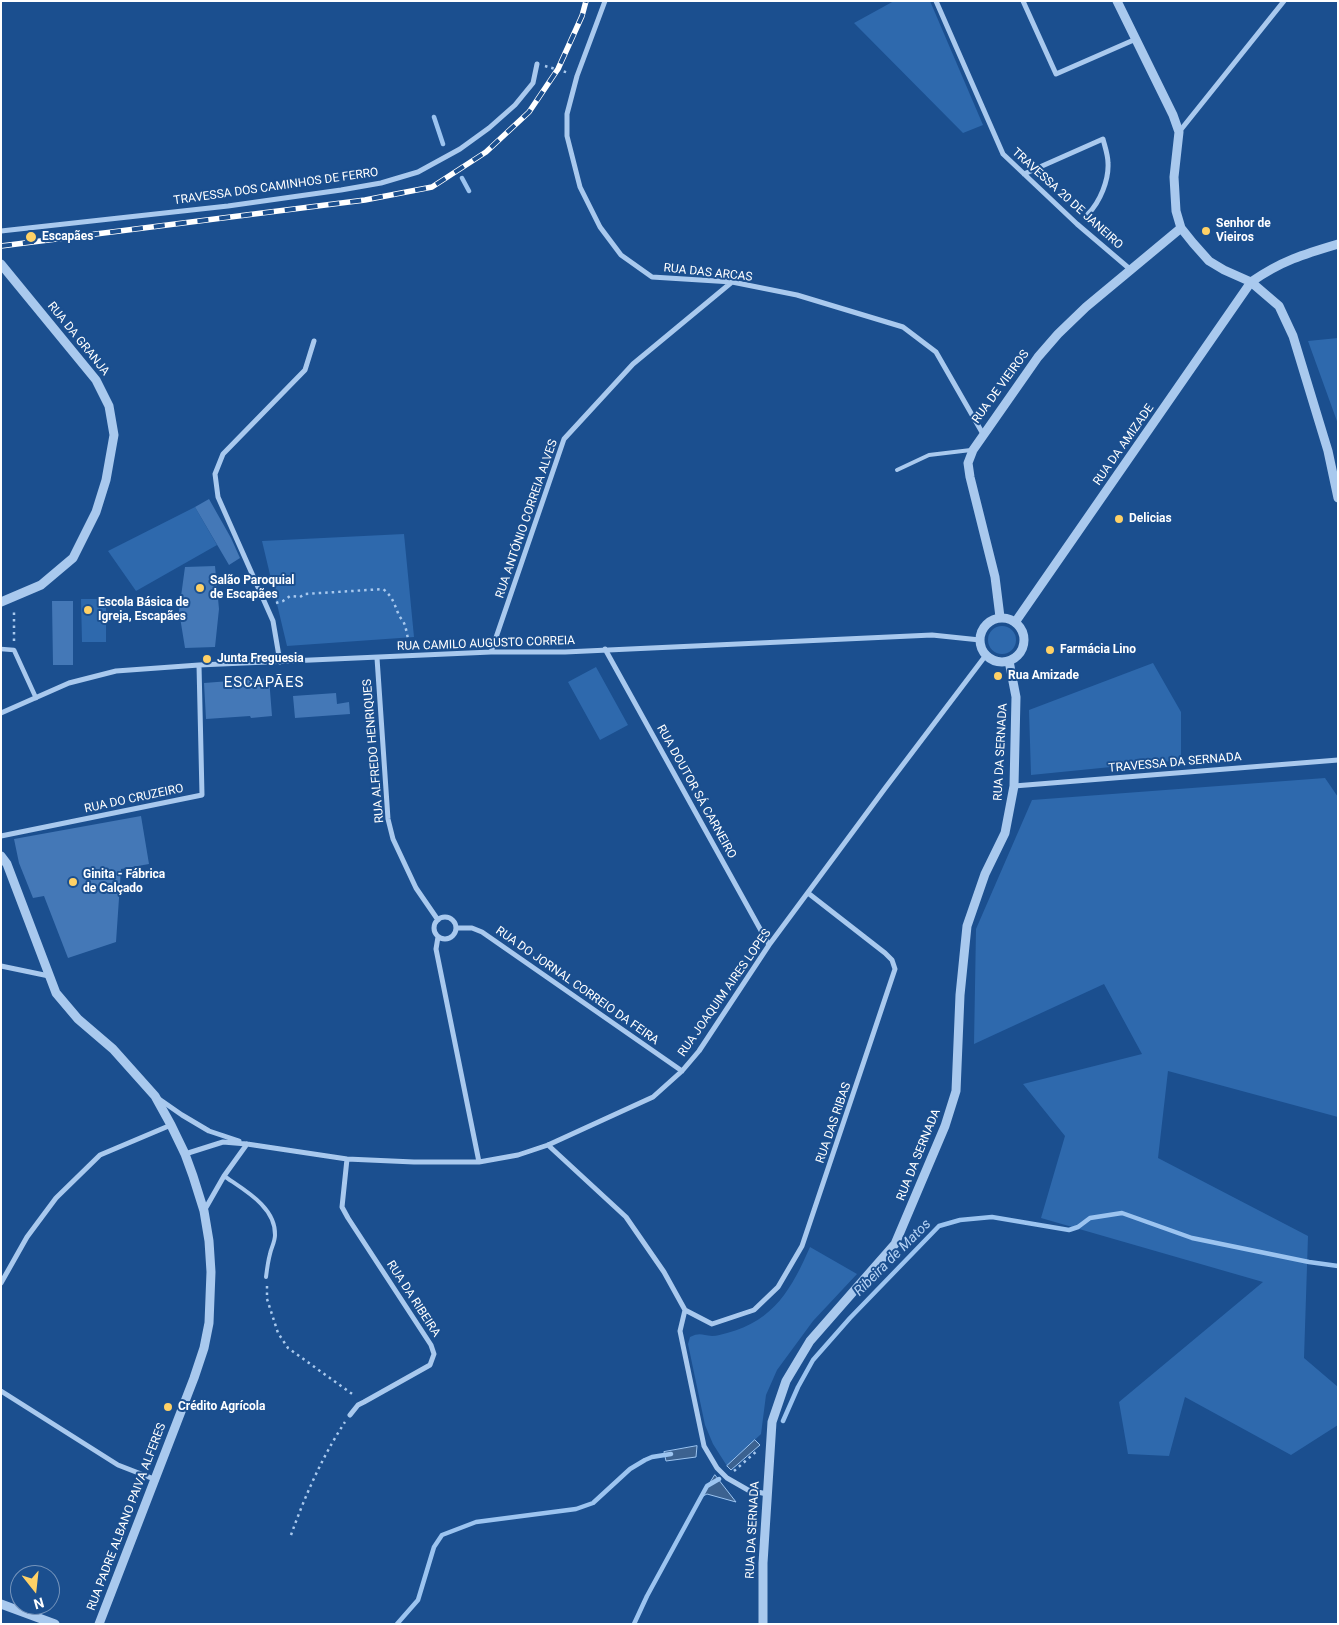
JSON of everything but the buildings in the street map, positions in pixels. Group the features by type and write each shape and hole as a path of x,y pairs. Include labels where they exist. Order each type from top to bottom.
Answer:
{"street":[{"name":"RUA DAS ARCAS","path":"605,1 577,76 567,114 567,136 580,186 600,227 620,255 652,277 732,282 797,296 903,327 936,352 983,434"},
{"name":"TRAVESSA 20 DE JANEIRO","path":"936,1 1003,154 1077,224 1131,270"},
{"path":"1023,1 1056,74 1136,39"},
{"path":"1117,1 1173,115 1179,132 1174,177 1176,211 1181,228 1192,244 1209,260 1224,270 1251,282 1279,306 1294,336 1328,451 1338,498"},
{"path":"1179,132 1284,1"},
{"name":"TRAVESSA DOS CAMINHOS DE FERRO","path":"1,231 228,206 381,183 418,172 460,149 489,128 515,105 533,83 537,64"},
{"path":"1024,174 1103,139 1108,164 1105,185 1095,207 1088,214"},
{"name":"RUA DE VIEIROS","path":"1000,617 995,577 970,477 968,463 973,450 1038,358 1058,334 1086,307 1181,228"},
{"name":"RUA DA AMIZADE","path":"1016,621 1251,282 1270,268 1288,260 1338,244"},
{"name":"RUA DA GRANJA","path":"1,264 104,392 109,406 114,435 106,480 96,512 73,558 42,585 1,602"},
{"name":"RUA ANTÓNIO CORREIA ALVES","path":"491,652 564,439 633,364 732,282"},
{"path":"280,662 273,621 218,497 215,474 223,454 305,370 314,341"},
{"path":"1000,617 1016,621 1024,633 1024,647 1015,658 1009,661 997,661 986,655 980,645 983,627 988,622 1000,617"},
{"name":"RUA CAMILO AUGUSTO CORREIA","path":"1,713 69,683 116,671 200,665 491,652 566,652 932,635 980,640"},
{"path":"1,649 14,650 36,698"},
{"name":"RUA DOUTOR SÁ CARNEIRO","path":"605,650 769,945"},
{"name":"RUA JOAQUIM AIRES LOPES","path":"247,1144 347,1159 479,1162 518,1155 548,1145 653,1096 682,1071 699,1051 769,945 986,655"},
{"name":"RUA ALFREDO HENRIQUES","path":"377,658 388,819 393,838 416,888 438,920"},
{"name":"RUA DA SERNADA","path":"763,1624 763,1563 772,1422 786,1381 810,1341 895,1244 945,1126 956,1091 960,995 967,926 985,874 1005,833 1014,786 1016,698 1009,661"},
{"name":"RUA DO CRUZEIRO","path":"1,836 202,795 200,665"},
{"name":"TRAVESSA DA SERNADA","path":"1014,786 1338,760"},
{"name":"RUA PADRE ALBANO PAIVA ALFERES","path":"1,856 7,864 56,993 78,1019 113,1050 155,1096 171,1125 185,1154 204,1211 209,1241 211,1272 209,1323 204,1348 99,1624"},
{"name":"RUA DAS RIBAS","path":"685,1310 712,1324 754,1310 778,1287 802,1246 895,969 892,960 885,952 808,894"},
{"path":"438,937 449,939 454,934 456,928 450,919 443,918 438,920 434,927 438,937 436,948 479,1162"},
{"name":"RUA DO JORNAL CORREIO DA FEIRA","path":"456,928 472,928 482,932 682,1071"},
{"path":"1,966 50,976"},
{"path":"155,1096 209,1131 247,1144"},
{"path":"1,1283 27,1237 56,1198 100,1155 171,1125"},
{"path":"185,1154 223,1142 247,1144"},
{"path":"204,1211 224,1176 247,1144"},
{"path":"548,1145 626,1217 664,1272 685,1310 680,1331 704,1446 718,1468 736,1485 767,1494"},
{"name":"RUA DA RIBEIRA","path":"347,1159 342,1206 431,1345 434,1354 430,1365 358,1405 350,1415"},
{"path":"1,1391 118,1465 154,1479"},
{"path":"1,1604 55,1624"}],"lane":[{"path":"897,470 929,455 973,450"},
{"path":"224,1176 259,1202 275,1225 275,1237 266,1277"}],"path":[{"path":"537,64 577,76"},
{"path":"266,605 283,601 290,596 300,597 305,594 383,589 388,592 395,602 398,615 404,621 408,635 409,657"},
{"path":"14,596 14,650"},
{"path":"266,1277 267,1299 278,1334 288,1348 364,1402"},
{"path":"291,1535 302,1504 317,1472 350,1415"},
{"path":"727,1478 771,1439"}],"shaded area":[{"path":"894,1 930,1 983,125 963,133 854,23"},
{"path":"1338,338 1338,424 1308,341"},
{"path":"195,507 217,545 136,591 108,551"},
{"path":"404,534 414,637 287,646 262,541"},
{"path":"81,599 106,599 106,642 82,642"},
{"path":"1002,626 1012,630 1016,640 1012,650 1002,654 992,650 988,640 992,630"},
{"path":"1153,663 1181,712 1181,760 1031,775 1029,710"},
{"path":"596,667 628,725 600,740 568,682"},
{"path":"1325,778 1338,797 1338,1117 1168,1071 1158,1158 1308,1236 1304,1358 1338,1387 1338,1425 1291,1455 1185,1397 1169,1456 1128,1454 1119,1402 1263,1282 1041,1218 1065,1136 1023,1084 1142,1054 1104,984 974,1044 976,929 1032,800"},
{"path":"810,1247 857,1274 813,1321 777,1370 766,1395 761,1434 727,1466 713,1444 705,1425 688,1344 690,1337 699,1334 720,1335 743,1328 769,1311 788,1289"},
{"path":"755,1440 760,1445 731,1470 727,1466"},
{"path":"697,1446 696,1457 666,1461 664,1452"},
{"path":"715,1475 736,1502 707,1494 701,1497"}],"waterway":[{"path":"434,117 443,144"},
{"path":"462,178 469,191"},
{"name":"Ribeira de Matos","path":"783,1421 798,1387 813,1360 850,1318 939,1226 960,1220 992,1217 1069,1230 1078,1227 1090,1218 1122,1213 1192,1238 1309,1262 1338,1266"},
{"path":"397,1624 418,1600 434,1547 442,1535 476,1522 576,1509 593,1503 630,1469 652,1457 671,1454"},
{"name":"Ribeira de Matos","path":"634,1624 647,1596 707,1486 719,1479"}],"railway":[{"path":"1,246 365,200 432,187 486,152 529,112 558,69 582,16 586,1"}],"place":[{"name":"Senhor de Vieiros","path":"1206,231"},
{"name":"Escapães","path":"31,237"},
{"name":"Delicias","path":"1119,519"},
{"name":"Salão Paroquial de Escapães","path":"200,588"},
{"name":"Escola Básica de Igreja, Escapães","path":"88,610"},
{"name":"Farmácia Lino","path":"1050,650"},
{"name":"Junta Freguesia","path":"207,659"},
{"name":"Rua Amizade","path":"998,676"},
{"name":"Ginita - Fábrica de Calçado","path":"73,882"},
{"name":"Crédito Agrícola","path":"168,1407"}],"district":[{"name":"ESCAPÃES","path":"264,683"}]}
